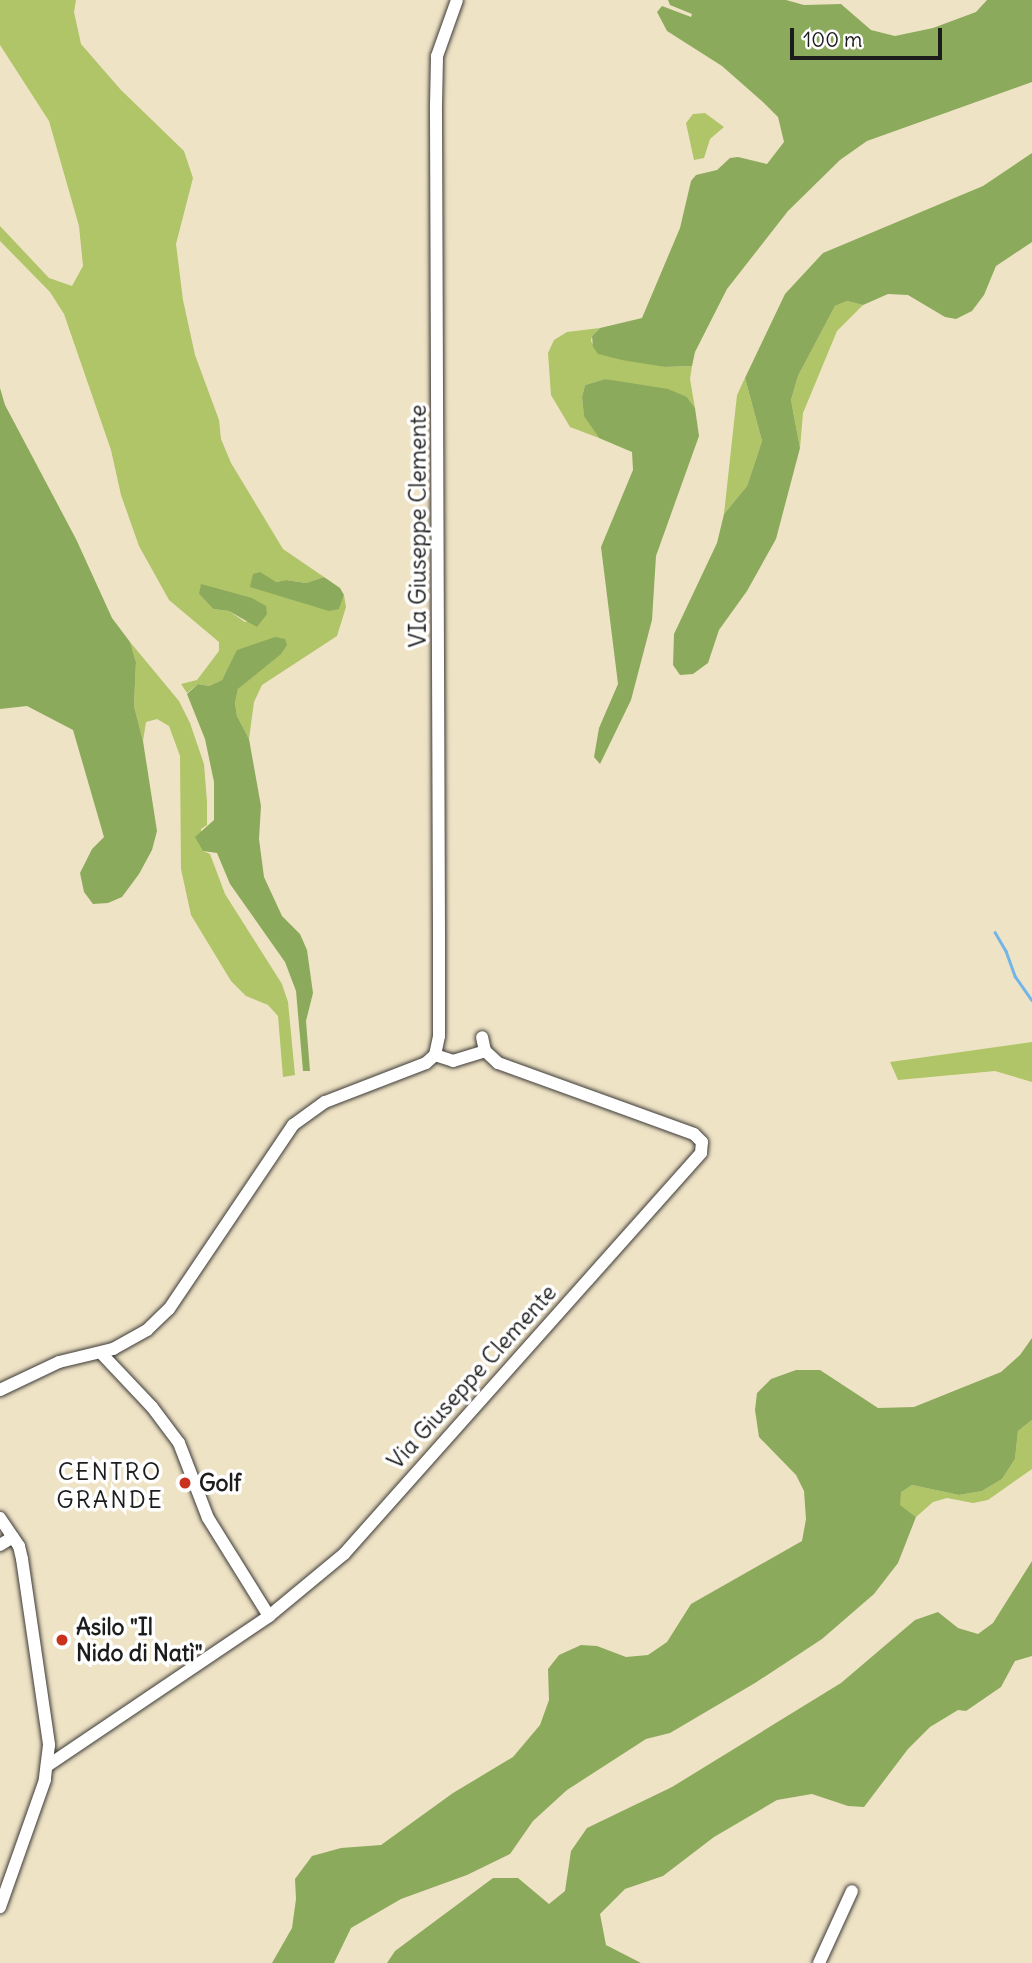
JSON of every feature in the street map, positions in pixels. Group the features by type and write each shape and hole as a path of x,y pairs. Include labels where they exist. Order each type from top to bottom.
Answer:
{"street":[{"name":"VIa Giuseppe Clemente","path":"435,1055 439,1036 436,95 442,38 457,0"},
{"path":"0,1390 59,1362 101,1353 139,1336 169,1309 280,1143 309,1111 426,1063 435,1055 453,1061 485,1051 482,1037"},
{"name":"Via Giuseppe Clemente","path":"47,1766 268,1616 344,1554 702,1150 701,1139 694,1134 498,1062 485,1051"},
{"path":"101,1353 152,1407 179,1443 208,1518 268,1616"},
{"path":"0,1518 19,1546 49,1745 45,1780 0,1908"},
{"path":"0,1545 13,1537"},
{"path":"820,1963 852,1891"}],"green space":[{"path":"0,0 76,0 74,12 81,44 121,90 184,151 193,178 176,244 183,300 195,355 219,420 221,439 231,463 283,549 324,577 306,583 286,580 276,582 253,574 339,608 344,595 346,607 337,636 262,685 254,702 249,739 237,716 235,703 238,689 248,679 238,650 222,680 209,686 198,684 187,693 181,684 197,680 219,651 219,642 169,600 139,546 121,495 111,450 64,314 50,292 0,241 0,226 49,278 72,286 83,266 79,226 49,121 0,45","holes":["199,594 267,614 245,622 229,611 213,609"]},
{"path":"668,0 786,0 804,5 841,4 871,30 895,36 933,28 976,12 987,0 1032,0 1032,82 867,141 840,160 788,211 727,289 695,352 692,366 665,367 622,360 598,354 593,347 592,336 600,328 642,318 680,228 691,181 696,175 717,170 730,158 738,157 767,164 784,142 778,117 764,103 722,66 667,31 657,12 662,6 691,17 692,14 670,5"},
{"path":"705,113 724,127 710,139 704,158 694,160 686,123 693,114"},
{"path":"1032,153 1032,242 996,266 984,295 972,311 956,319 945,317 908,295 888,294 863,305 847,301 835,306 798,376 791,400 800,448 776,539 747,591 719,630 708,663 693,674 680,675 673,665 674,634 717,543 724,514 747,486 762,441 745,378 785,294 823,253 983,186"},
{"path":"847,301 863,305 837,331 803,413 800,448 791,400 798,376 835,306"},
{"path":"600,328 591,341 599,354 665,367 692,366 690,379 695,408 687,397 605,379 585,385 582,397 584,415 599,438 570,427 551,395 548,353 554,340 567,332"},
{"path":"745,378 762,441 747,486 724,514 737,395"},
{"path":"605,379 668,389 687,397 695,408 699,436 656,556 652,620 631,700 600,764 594,757 599,728 618,684 601,547 633,470 632,452 599,438 584,416 582,397 585,385"},
{"path":"0,388 5,405 76,539 112,618 130,642 136,662 134,706 143,741 157,831 152,850 139,874 122,897 108,903 93,904 84,892 80,873 92,849 104,837 73,730 27,706 0,709"},
{"path":"260,572 276,582 286,580 306,583 324,577 340,588 344,595 339,609 329,611 250,587 253,574"},
{"path":"201,584 252,598 266,606 267,614 257,627 229,611 213,609 199,594"},
{"path":"275,637 285,639 287,645 281,654 238,689 235,703 237,716 249,739 261,806 259,839 264,877 282,916 300,934 307,950 313,993 306,1021 310,1071 303,1071 296,991 285,962 230,884 217,853 203,851 195,837 214,820 214,782 205,739 187,694 198,684 209,686 222,680 237,650"},
{"path":"130,642 179,701 190,723 204,764 207,825 201,829 203,851 210,854 225,894 282,984 288,1002 295,1075 283,1077 278,1016 268,1005 246,996 231,981 191,915 181,869 180,756 169,726 157,719 146,722 143,741 134,706 136,662"},
{"path":"1032,1042 1032,1082 995,1071 898,1080 890,1062"},
{"path":"1032,1338 1032,1420 1018,1431 1015,1459 1002,1479 982,1491 959,1495 912,1485 901,1492 900,1505 916,1517 898,1563 874,1594 822,1639 755,1683 670,1733 646,1739 567,1790 533,1821 510,1854 467,1875 401,1899 351,1928 334,1963 272,1963 292,1928 296,1899 295,1879 312,1856 341,1848 381,1845 453,1793 513,1757 540,1725 549,1700 548,1669 559,1655 581,1645 597,1646 626,1657 648,1655 667,1642 691,1604 802,1541 806,1519 804,1491 796,1475 759,1437 755,1410 757,1393 771,1379 796,1370 820,1370 878,1408 914,1407 1001,1372 1020,1355"},
{"path":"1032,1420 1032,1469 988,1500 973,1503 947,1498 933,1502 916,1517 899,1505 900,1492 912,1485 959,1495 982,1491 1002,1479 1015,1459 1018,1431"},
{"path":"1032,1561 1032,1656 1015,1661 1001,1687 966,1711 958,1710 930,1727 908,1749 864,1807 848,1806 812,1794 777,1800 714,1837 663,1876 625,1889 600,1914 606,1945 641,1963 387,1963 395,1951 493,1878 518,1878 549,1904 565,1891 571,1851 587,1828 672,1787 841,1683 915,1620 938,1612 958,1628 978,1634 993,1623"}],"waterway":[{"path":"995,932 1006,951 1015,976 1032,1000"}],"place":[{"name":"Golf","path":"185,1483"},
{"name":"Asilo \"Il Nido di Natì\"","path":"62,1640"}],"district":[{"name":"CENTRO GRANDE","path":"110,1486"}]}
